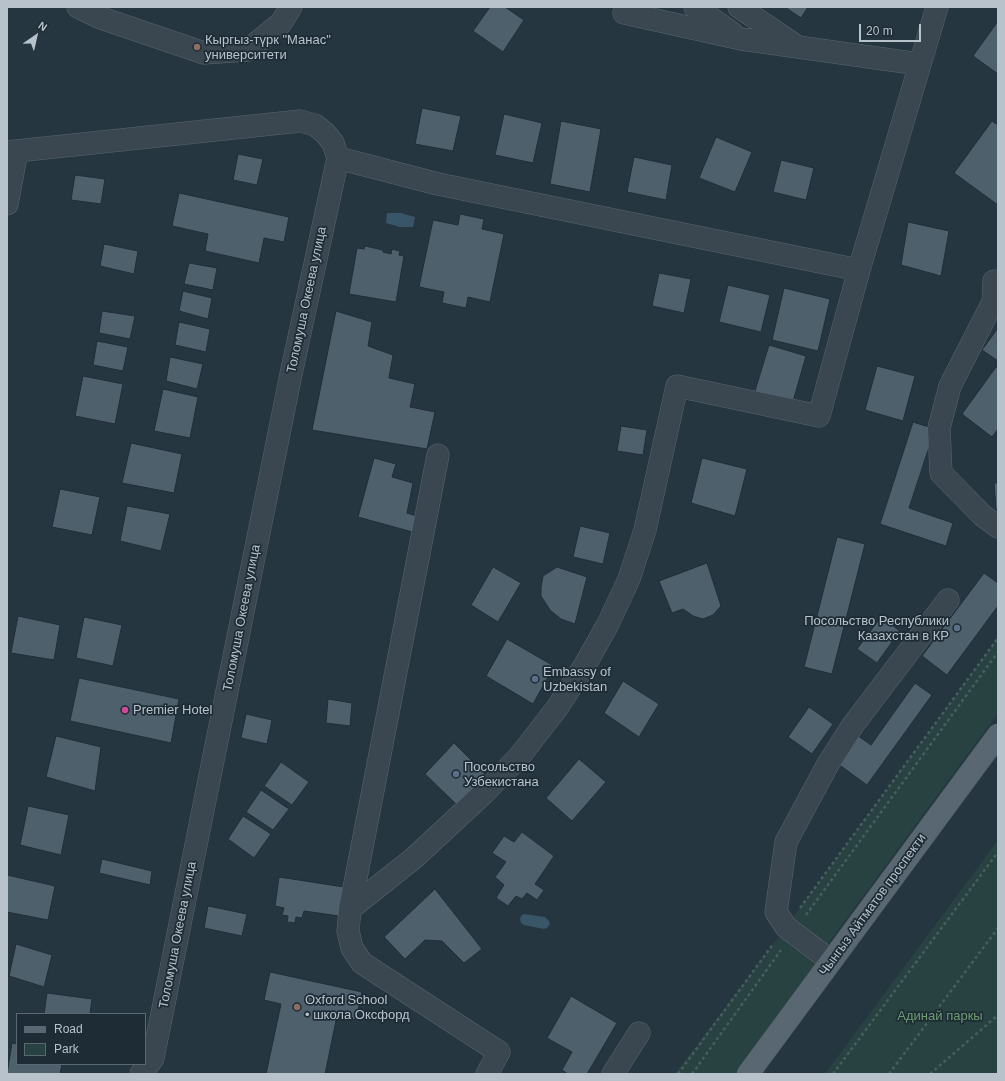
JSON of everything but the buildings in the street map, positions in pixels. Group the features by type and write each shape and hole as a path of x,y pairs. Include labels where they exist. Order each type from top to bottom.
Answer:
{"main road":[{"name":"Чынгыз Айтматов проспекти","path":"748,1074 998,735"}],"street":[{"path":"78,7 98,17 204,53 248,50 281,23 290,7"},
{"path":"695,7 741,39"},
{"path":"740,7 799,48"},
{"path":"350,909 414,858 484,793 519,757 557,708 585,665 608,624 629,578 645,530 677,386 819,416 859,270 919,64 933,9"},
{"path":"624,13 741,39 919,64"},
{"path":"7,204 12,152 300,121 315,125 325,133 332,143 338,158 438,184 859,270"},
{"name":"Толомуша Океева улица","path":"141,1074 153,1058 288,390 338,158"},
{"path":"994,281 992,302 950,386 940,428 941,473 982,515 998,527"},
{"path":"438,455 350,909 348,931 352,948 362,963 499,1052 487,1074"},
{"path":"831,961 789,930 776,912 786,842 828,764 853,725 948,600"},
{"path":"612,1074 639,1032"}],"path":[{"path":"692,1074 789,930 998,638"},
{"path":"678,1074 789,930 998,652"},
{"path":"833,1074 998,852"},
{"path":"889,1074 998,928"},
{"path":"930,1074 998,1015"}],"green space":[{"path":"998,638 998,713 827,945 792,919"},
{"name":"Адинай паркы","path":"998,840 998,1074 825,1074"},
{"path":"782,933 818,963 735,1074 675,1074"}],"water":[{"path":"387,213 401,213 415,217 413,227 400,227 386,223"},
{"path":"524,914 545,917 550,924 544,929 524,925 521,923 520,919"}],"place":[{"name":"Кыргыз-түрк \"Манас\" университети","path":"197,47"},
{"name":"Посольство Республики Казахстан в КР","path":"957,628"},
{"name":"Embassy of Uzbekistan","path":"535,679"},
{"name":"Premier Hotel","path":"125,710"},
{"name":"Посольство Узбекистана","path":"456,774"},
{"name":"Oxford School • школа Оксфорд","path":"297,1007"}]}
